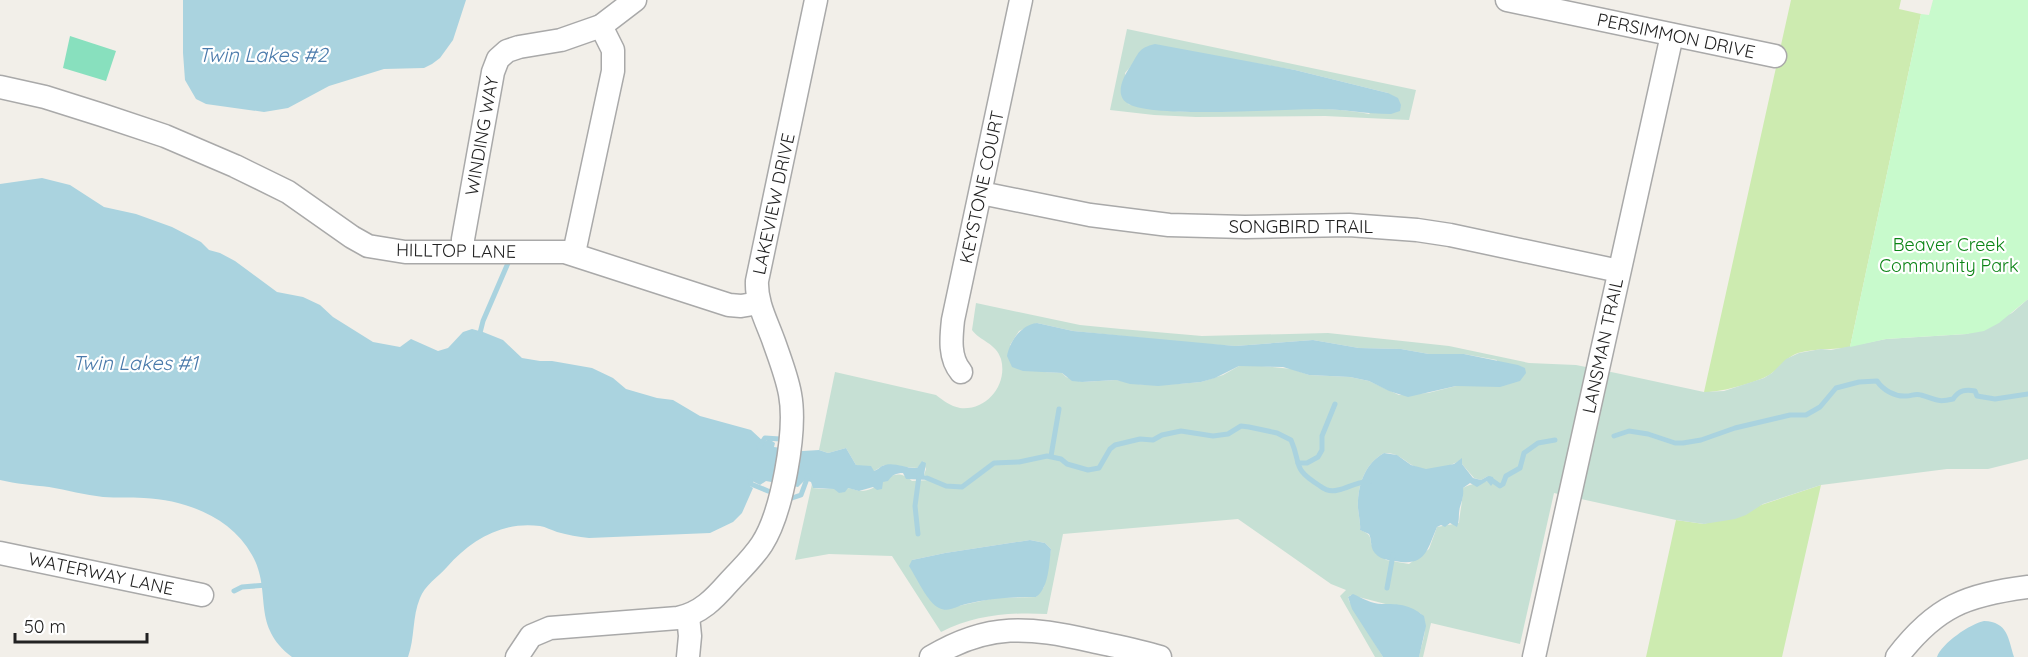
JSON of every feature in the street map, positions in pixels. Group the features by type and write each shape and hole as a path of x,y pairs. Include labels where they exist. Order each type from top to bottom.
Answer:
{"street":[{"name":"WINDING WAY","path":"463,251 463,239 493,72 498,59 513,49 561,40 601,26 635,0"},
{"name":"LAKEVIEW DRIVE","path":"517,657 531,636 550,628 688,616 709,604 762,544 773,520 791,445 792,412 790,393 775,343 759,303 757,281 816,0"},
{"name":"KEYSTONE COURT","path":"961,372 955,364 952,353 952,332 1021,0"},
{"name":"PERSIMMON DRIVE","path":"1507,0 1775,56"},
{"path":"574,253 613,71 613,50 601,26"},
{"name":"LANSMAN TRAIL","path":"1534,657 1672,35"},
{"name":"HILLTOP LANE","path":"0,87 45,97 112,118 165,136 235,166 288,192 368,246 405,252 556,251 574,253 729,305 759,303"},
{"name":"SONGBIRD TRAIL","path":"981,193 1090,215 1169,225 1359,226 1417,230 1619,271"},
{"name":"WATERWAY LANE","path":"0,553 202,595"},
{"path":"1897,657 1928,622 1956,604 1994,591 2028,587"},
{"path":"688,616 690,636 688,657"},
{"path":"931,657 979,635 1005,630 1030,629 1160,657"}],"green space":[{"path":"1791,0 1901,0 1899,9 1921,14 1850,347 1798,353 1759,380 1729,389 1704,392"},
{"name":"Beaver Creek Community Park","path":"1933,0 2028,0 2028,299 1999,323 1984,331 1886,339 1850,347 1921,14 1929,15"},
{"path":"1127,29 1416,90 1409,120 1325,116 1196,117 1110,110","holes":["1242,61 1295,70 1388,93 1369,114 1309,108 1188,112 1158,110 1128,104 1125,73 1131,66"]},
{"path":"70,36 116,51 106,81 63,68"},
{"path":"2028,299 2028,459 1988,469 1947,469 1821,485 1763,504 1735,519 1704,524 1554,493 1520,644 1431,623 1423,657 1419,657 1425,628 1420,613 1351,595 1348,597 1349,601 1383,657 1375,657 1340,596 1346,590 1331,584 1238,519 1063,534 1047,614 979,618 941,632 892,556 829,554 795,560 812,484 813,488 847,488 861,491 869,490 892,476 898,475 912,481 931,480 924,475 926,469 923,461 917,468 884,465 874,471 856,465 846,448 828,453 819,450 835,372 936,395 950,405 960,408 979,405 993,394 998,386 1002,368 999,354 972,330 976,303 1080,325 1121,329 1202,336 1328,333 1449,346 1529,363 1576,365 1704,392 1724,391 1764,378 1786,359 1799,353 1821,349 1831,350 1886,339 1967,334 2012,313","holes":["1037,323 1073,331 1191,343 1235,346 1313,340 1359,348 1401,349 1429,354 1464,354 1497,360 1488,386 1456,386 1428,393 1399,395 1369,381 1350,377 1309,375 1292,369 1262,366 1239,366 1223,375 1201,382 1144,385 1116,380 1082,382 1066,377 1062,373 1044,372 1010,345 1019,331","1384,453 1392,453 1422,469 1444,467 1462,459 1462,464 1474,478 1481,480 1488,476 1487,481 1463,488 1459,523 1437,527 1429,549 1409,564 1386,560 1371,544 1368,535 1360,530 1358,505 1360,487 1368,468","1030,540 1045,543 1051,549 1044,587 1036,597 995,598 958,606 912,560"]},
{"path":"1821,485 1782,657 1646,657 1676,520 1704,524"}],"water":[{"name":"Twin Lakes #2","path":"183,0 466,0 453,40 440,58 432,64 424,68 384,69 329,86 288,108 264,112 206,104 196,99 185,80"},
{"path":"1155,44 1295,70 1388,93 1398,98 1401,105 1400,111 1391,114 1318,109 1188,112 1140,108 1123,99 1121,85 1140,52 1145,47"},
{"name":"Twin Lakes #1","path":"42,178 70,185 104,207 136,214 172,227 201,242 209,250 235,261 277,292 303,297 320,305 333,317 373,342 400,347 411,339 438,351 448,348 463,332 472,329 503,340 522,358 592,368 613,378 626,389 673,400 700,416 751,430 764,442 769,439 775,443 774,447 803,451 819,450 828,453 846,448 856,465 871,466 874,471 891,464 917,468 922,461 926,463 924,475 932,480 906,479 903,473 898,473 883,482 882,489 877,490 873,487 859,491 848,488 845,492 839,493 834,489 813,488 811,482 805,480 798,487 766,481 760,485 752,481 750,486 753,488 742,513 733,522 710,533 589,538 565,534 540,526 513,526 488,534 466,548 425,589 417,605 408,657 292,657 279,645 271,633 266,620 258,569 252,555 232,530 220,521 191,507 160,499 103,497 0,480 0,184"},
{"path":"1037,323 1073,331 1235,346 1313,340 1359,348 1401,349 1429,354 1464,354 1518,365 1525,368 1526,373 1520,381 1500,387 1456,386 1408,397 1369,381 1350,377 1309,375 1283,367 1239,366 1201,382 1158,386 1130,384 1116,380 1072,381 1062,373 1023,371 1012,367 1007,356 1014,339 1021,330"},
{"path":"1384,453 1397,455 1411,465 1426,469 1454,464 1462,458 1462,464 1473,478 1481,480 1488,476 1493,477 1494,482 1491,486 1487,481 1477,487 1470,483 1463,488 1457,527 1450,523 1445,527 1441,525 1437,527 1424,555 1419,559 1405,562 1386,560 1374,552 1369,534 1360,530 1358,505 1360,487 1368,468"},
{"path":"1030,540 1045,543 1051,549 1046,582 1036,597 992,599 943,609 931,601 909,566 912,560"},
{"path":"1353,594 1375,603 1409,607 1424,616 1426,626 1419,657 1383,657 1352,609 1348,597"},
{"path":"1984,621 1998,624 2006,632 2014,657 1937,657 1944,646 1957,635"}],"waterway":[{"path":"479,337 483,321 508,263"},
{"path":"1614,436 1629,431 1648,434 1675,443 1701,440 1735,428 1790,415 1806,415 1820,407 1836,388 1859,382 1877,381 1894,394 1902,396 1919,394 1939,401 1953,399 1966,390 1975,391 1977,396 1995,399 2028,394"},
{"path":"1298,463 1307,463 1318,457 1322,450 1322,436 1335,404"},
{"path":"1051,456 1059,409"},
{"path":"927,478 946,486 962,487 994,463 1019,462 1047,456 1088,470 1099,468 1110,449 1115,445 1140,439 1153,440 1162,435 1181,431 1213,436 1228,434 1241,426 1277,433 1291,440 1301,470 1326,490 1335,491 1369,482"},
{"path":"759,447 765,438 780,439"},
{"path":"1490,479 1500,486 1506,476 1520,468 1524,453 1538,443 1555,440"},
{"path":"792,498 801,495 808,476"},
{"path":"918,534 915,506 919,476"},
{"path":"750,477 751,484 768,491"},
{"path":"1387,588 1393,555"},
{"path":"234,591 242,587 267,585"}]}
